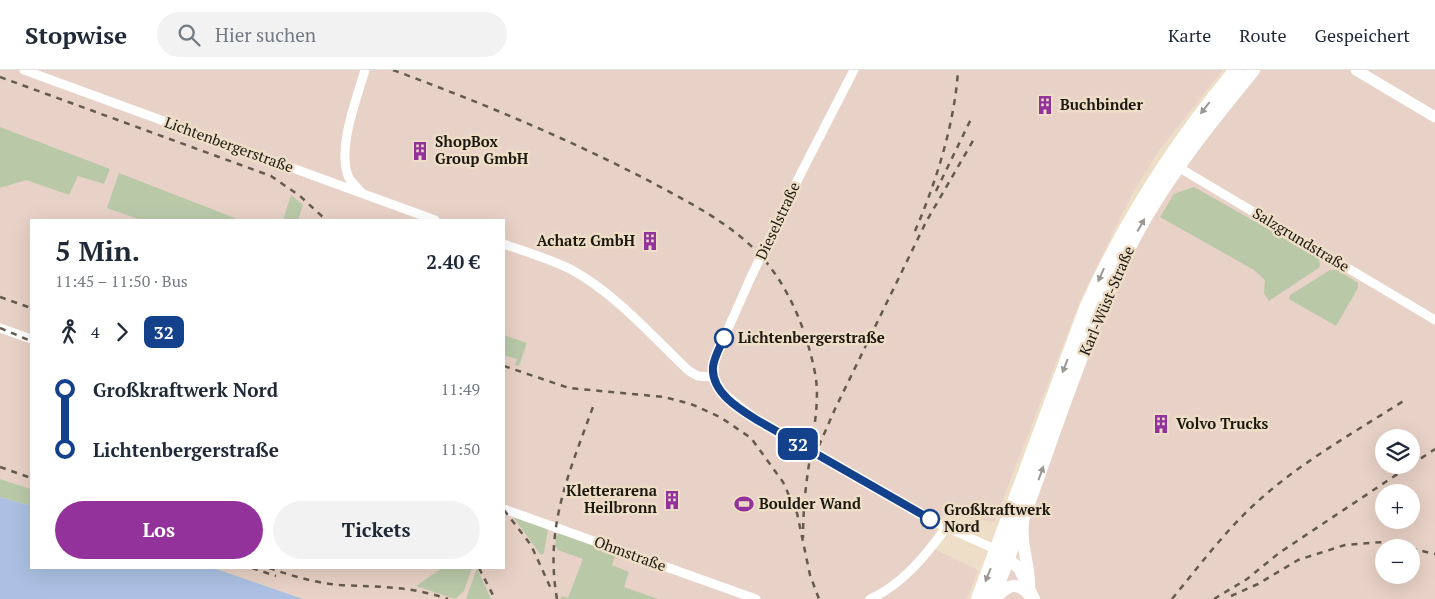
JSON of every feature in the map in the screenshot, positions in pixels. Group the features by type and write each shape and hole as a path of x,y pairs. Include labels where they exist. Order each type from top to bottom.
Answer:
{"main road":[{"name":"Karl-Wüst-Straße","path":"1003,554 1087,306 1125,228 1172,164 1236,70"},
{"name":"Karl-Wüst-Straße","path":"1003,554 1024,519 1105,298 1172,164 1254,70"},
{"path":"1024,519 1021,536 1032,595"},
{"path":"1003,554 1019,568 1032,595"},
{"path":"978,599 1003,554"},
{"path":"994,599 1003,554"},
{"path":"994,599 1003,589 1016,586 1032,595"}],"street":[{"name":"Lichtenbergerstraße","path":"24,70 433,219"},
{"path":"362,193 349,178 344,156 351,119 365,70"},
{"name":"Dieselstraße","path":"713,377 715,358 751,277 802,171 854,70"},
{"path":"1356,70 1435,117"},
{"name":"Salzgrundstraße","path":"1172,164 1435,320"},
{"path":"505,244 563,266 583,276 618,304 689,371 698,376 713,377 722,393 757,420 946,528 1003,554"},
{"path":"0,328 30,339"},
{"name":"Ohmstraße","path":"505,509 756,599"},
{"path":"870,599 905,575 925,555 946,528"}],"shaded area":[{"path":"0,70 1223,70 1160,149 1133,192 1080,301 994,522 944,515 928,546 978,570 967,599 303,599 216,569 505,569 505,219 30,219 30,489 0,479"},
{"path":"1246,70 1435,70 1435,599 991,599 1127,239"}],"green space":[{"path":"0,127 110,169 104,184 78,176 69,195 26,180 0,188"},
{"path":"119,173 237,219 138,219 107,208"},
{"path":"1194,187 1319,258 1320,267 1269,301 1264,293 1265,280 1254,270 1160,217 1174,194"},
{"path":"291,195 303,205 298,219 283,219"},
{"path":"1330,270 1338,270 1358,283 1358,288 1336,326 1289,299 1290,295"},
{"path":"505,335 527,343 519,366 515,365 517,359 506,356 505,358"},
{"path":"0,479 30,489 30,506 0,497"},
{"path":"513,517 534,522 548,530 544,553 541,555"},
{"path":"559,533 616,554 612,565 629,572 624,587 658,599 560,599 562,596 568,598 583,559 558,550 555,545 556,537"},
{"path":"441,569 472,569 464,591 455,599 416,586"},
{"path":"477,569 477,569 491,599 466,599"}],"water":[{"path":"0,497 30,506 30,569 216,569 303,599 0,599"}],"railway":[{"path":"393,70 525,122 653,183 725,225 738,234 762,257 781,283 796,312 812,358 815,373 817,403 805,495 803,538"},
{"path":"915,231 937,173 949,131 958,70"},
{"path":"0,77 271,176 300,196 325,219"},
{"path":"936,191 972,117"},
{"path":"814,457 835,409 926,222 974,139"},
{"path":"0,297 30,308"},
{"path":"0,328 30,341"},
{"path":"505,366 569,388 664,397 691,404 720,417 751,438 783,482 797,513 810,575 819,599"},
{"path":"1172,599 1234,525 1274,487 1329,448 1405,400"},
{"path":"557,599 554,572 554,547 557,523 568,476 594,404"},
{"path":"1420,459 1435,449"},
{"path":"0,467 30,478"},
{"path":"1214,599 1247,579 1279,553 1398,474"},
{"path":"505,511 531,545 552,591"},
{"path":"1231,596 1258,584 1298,560 1345,545 1383,542 1435,554"},
{"path":"255,569 276,576"},
{"path":"272,569 322,583 407,589 448,599"},
{"path":"480,569 495,599"}],"bus line":[{"name":"32","path":"724,338 713,367 713,377 722,393 757,420 930,519"}],"place":[{"name":"Buchbinder","path":"1045,105"},
{"name":"ShopBox Group GmbH","path":"420,151"},
{"name":"Achatz GmbH","path":"650,241"},
{"name":"Lichtenbergerstraße","path":"724,338"},
{"name":"Volvo Trucks","path":"1161,424"},
{"name":"Kletterarena Heilbronn","path":"672,500"},
{"name":"Boulder Wand","path":"744,504"},
{"name":"Großkraftwerk Nord","path":"930,519"}]}
